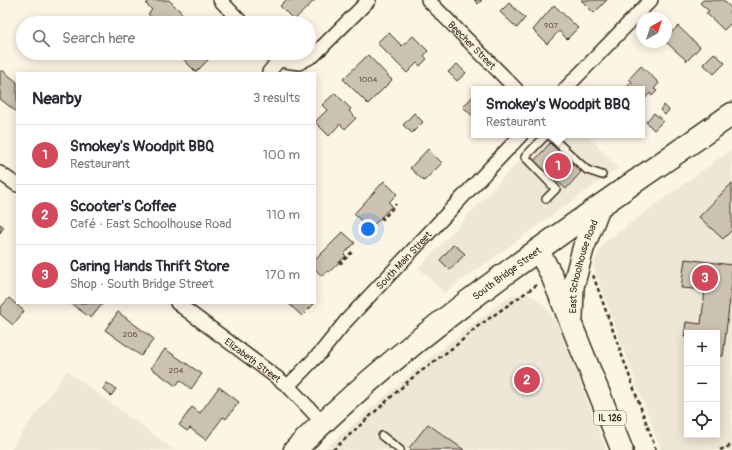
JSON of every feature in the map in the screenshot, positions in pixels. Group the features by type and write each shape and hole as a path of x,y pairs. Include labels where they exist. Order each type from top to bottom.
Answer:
{"highway":[{"name":"South Bridge Street","path":"294,450 389,363 443,320 538,250 732,114"}],"main road":[{"name":"East Schoolhouse Road","path":"572,326 573,287 583,249 599,208"},
{"name":"East Schoolhouse Road","path":"538,250 551,274 622,450"}],"street":[{"path":"220,0 235,16"},
{"path":"316,54 369,0"},
{"name":"Beecher Street","path":"428,0 513,86"},
{"path":"568,86 650,0"},
{"path":"269,72 274,60"},
{"path":"289,60 299,63 305,60"},
{"name":"South Main Street","path":"288,386 322,351 346,321 518,138"},
{"path":"0,173 16,184"},
{"name":"Elizabeth Street","path":"178,304 288,386 323,423"}],"lane":[{"path":"544,138 525,157 556,189 546,199"},
{"path":"550,138 587,170 602,175"},
{"path":"382,436 400,450"}],"path":[{"path":"381,217 382,219 396,204"},
{"path":"340,262 341,263 352,252"},
{"path":"588,271 593,274 656,450"},
{"path":"333,450 412,378 459,343 477,327 524,295"},
{"path":"720,450 732,445"}],"shaded area":[{"path":"540,138 590,138 618,168 444,293 419,268"},
{"path":"732,149 732,450 661,450 593,266 602,244"},
{"path":"516,294 528,294 537,299 549,311 559,326 606,450 324,450 422,364 499,304"},
{"path":"67,371 174,450 10,450"}],"building":[{"path":"150,0 169,0 182,13 179,16 150,16 148,14 152,10 146,4"},
{"path":"286,0 315,0 298,16 290,16 280,6"},
{"path":"474,0 482,0 478,4"},
{"path":"581,0 607,0 594,13"},
{"path":"703,0 723,0 732,9 729,12 732,15 732,22 724,30 706,13 709,11 700,3"},
{"path":"509,3 525,18 517,28 500,12"},
{"path":"554,5 578,28 567,39 559,31 547,44 533,30"},
{"path":"678,26 700,47 687,61 672,47 672,32"},
{"path":"388,32 402,46 413,36 428,51 424,56 427,59 420,66 417,63 407,73 377,43"},
{"path":"714,53 725,63 714,74 703,64"},
{"path":"368,55 392,80 368,104 343,79"},
{"path":"184,60 208,60 196,72"},
{"path":"457,64 466,73 457,81 448,72"},
{"path":"641,66 659,83 654,89 657,91 652,96 650,93 645,99 645,86 628,86 632,82 629,79"},
{"path":"2,70 16,81 16,111 0,99 0,72"},
{"path":"335,93 351,109 349,111 356,118 345,129 340,124 329,136 316,123 316,121 327,110 322,105"},
{"path":"471,98 471,114 463,107"},
{"path":"664,105 669,110 665,115 660,110"},
{"path":"414,113 423,122 412,133 403,125"},
{"path":"654,113 663,121 654,130 646,122"},
{"path":"550,143 581,172 566,189 534,161"},
{"path":"428,149 442,163 424,181 410,168"},
{"path":"384,181 397,194 389,202 392,206 370,229 354,214"},
{"path":"732,183 732,230 723,239 699,217"},
{"path":"0,224 4,227 0,233"},
{"path":"343,232 355,243 344,254 346,256 329,272 328,271 322,276 316,270 316,259"},
{"path":"454,244 465,254 450,270 440,260"},
{"path":"685,259 732,265 732,283 723,356 720,356 720,330 685,330 686,322 701,324 705,290 681,288"},
{"path":"9,298 24,311 13,325 0,314 0,308"},
{"path":"71,304 102,304 91,318"},
{"path":"289,304 314,304 302,316"},
{"path":"118,312 154,339 141,356 105,330"},
{"path":"165,349 202,374 191,389 180,380 176,386 151,368"},
{"path":"107,383 116,389 111,396 103,389"},
{"path":"219,387 239,402 226,419 223,417 206,440 190,428 187,431 179,425 192,407 200,413"},
{"path":"428,424 464,450 411,450 409,448"}],"place":[{"name":"Smokey's Woodpit BBQ","path":"558,166"},
{"name":"Caring Hands Thrift Store","path":"705,278"},
{"name":"Scooter's Coffee","path":"527,380"}]}
